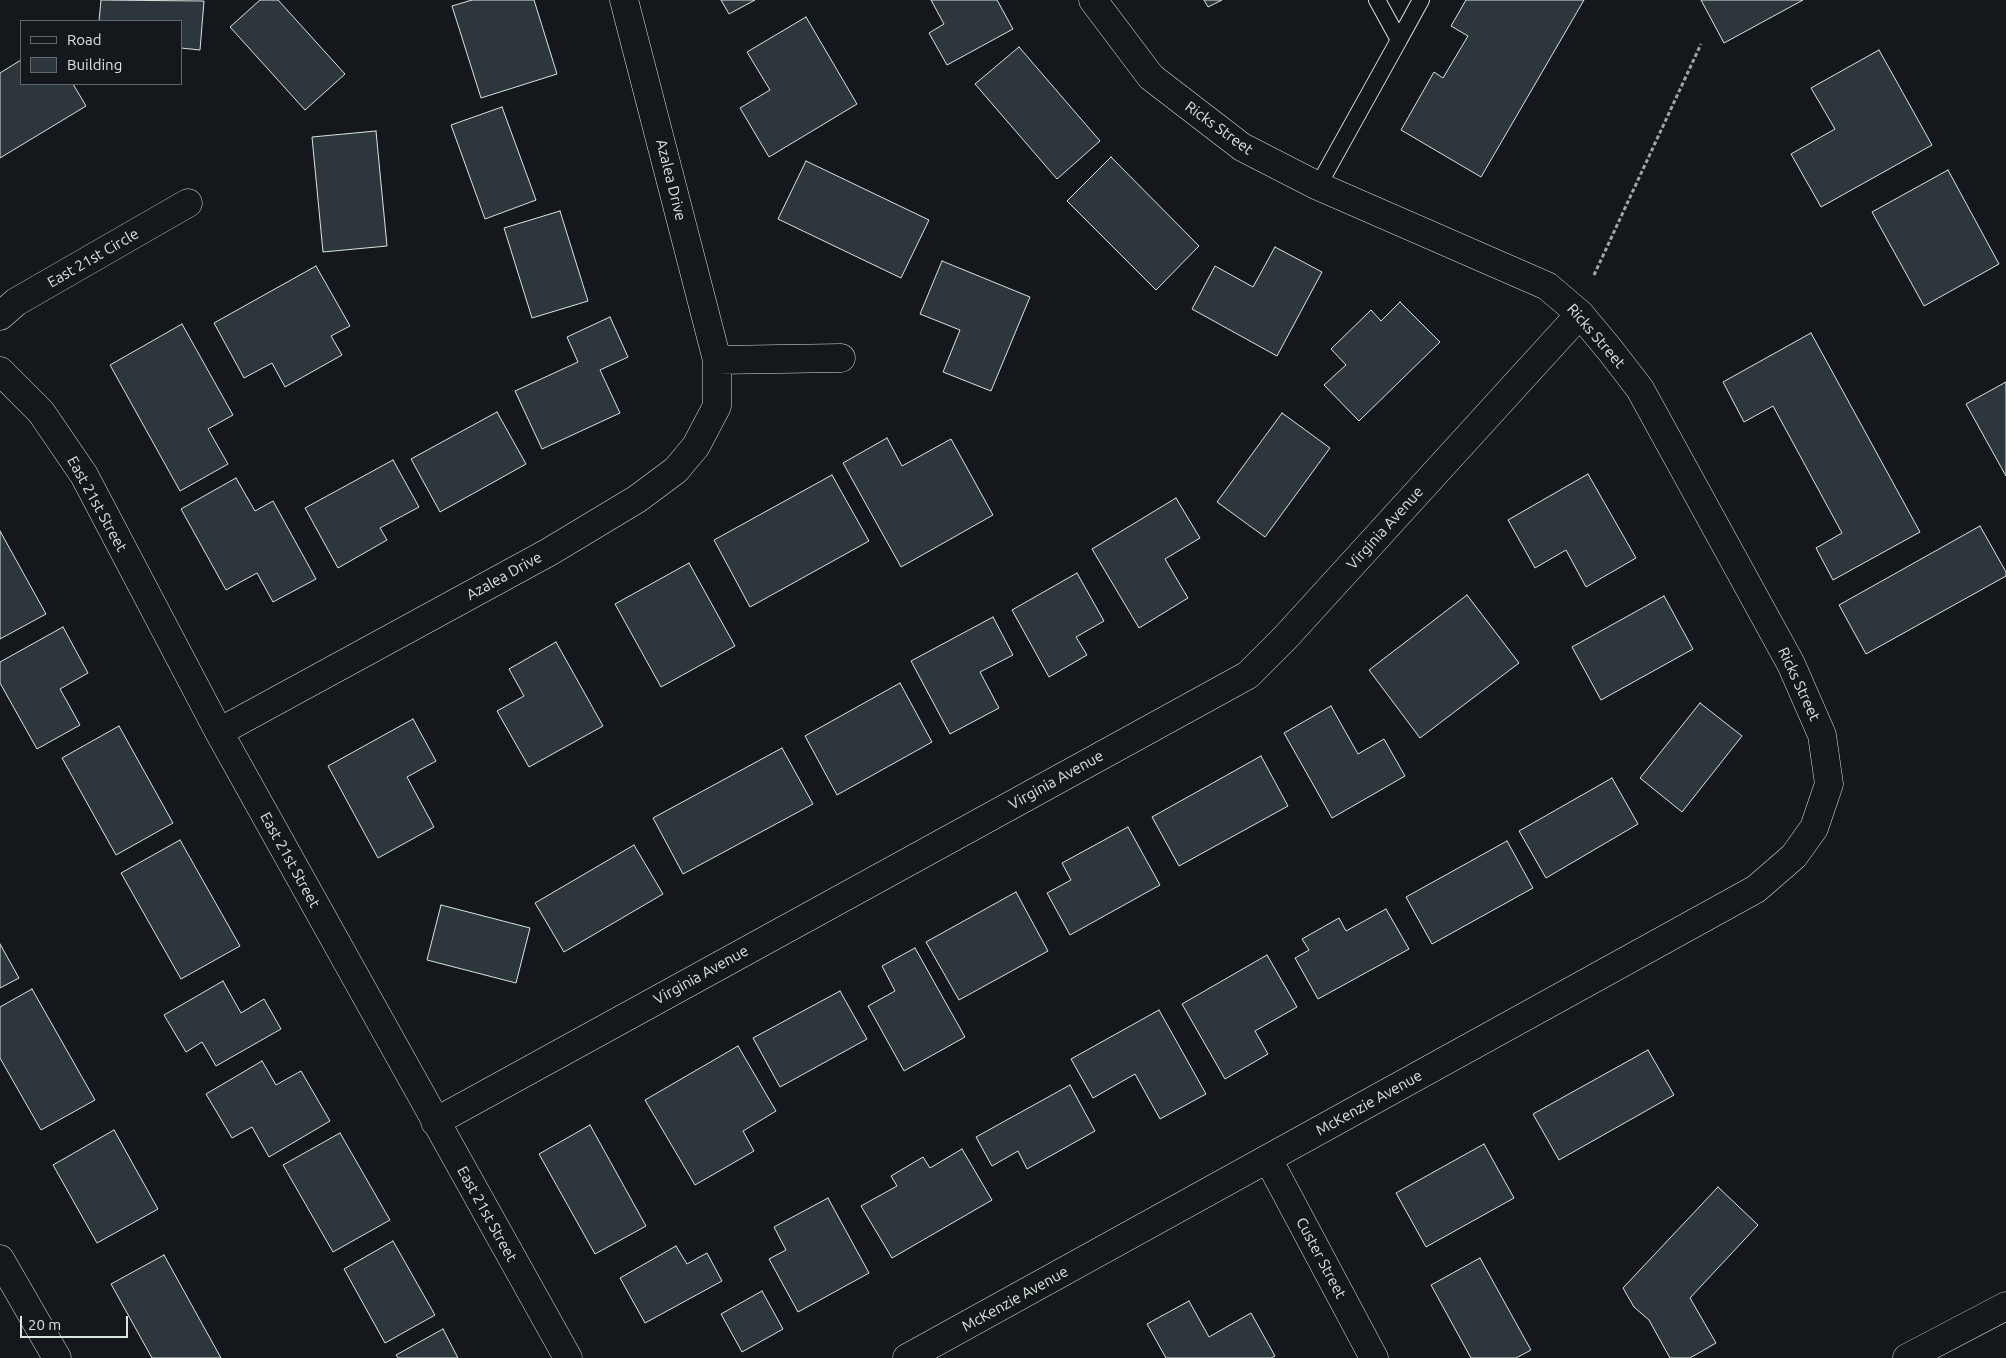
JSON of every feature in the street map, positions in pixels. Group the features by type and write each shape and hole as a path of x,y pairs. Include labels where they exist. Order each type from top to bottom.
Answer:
{"street":[{"name":"Azalea Drive","path":"219,732 549,552 637,499 676,470 696,446 717,406 717,360 624,0"},
{"name":"Ricks Street","path":"1093,0 1151,77 1242,147 1318,186 1547,286 1580,314 1640,388 1792,664 1822,734 1829,784 1814,828"},
{"name":"East 21st Circle","path":"0,316 16,302 188,203"},
{"name":"Virginia Avenue","path":"435,1122 1248,675 1285,638 1580,314"},
{"path":"717,360 841,358"},
{"name":"East 21st Street","path":"0,371 41,412 84,475 219,732 568,1358"},
{"name":"McKenzie Avenue","path":"907,1358 1756,889 1794,856 1814,828"},
{"name":"Custer Street","path":"1268,1159 1374,1358"},
{"path":"0,1259 56,1358"},
{"path":"1907,1358 2006,1306"}],"lane":[{"path":"1376,0 1399,40"},
{"path":"1318,186 1422,0"}],"path":[{"path":"1594,275 1701,44"}],"building":[{"path":"101,0 204,1 200,50 182,48 182,20 99,20"},
{"path":"260,0 278,0 345,74 305,110 230,27"},
{"path":"472,0 534,0 557,74 481,98 452,6"},
{"path":"721,0 755,0 729,14"},
{"path":"931,0 997,0 1013,29 947,65 929,33 944,24"},
{"path":"1204,0 1222,0 1208,7"},
{"path":"1466,0 1584,0 1481,177 1401,130 1434,72 1443,78 1468,36 1451,26"},
{"path":"1701,0 1803,0 1724,43"},
{"path":"806,17 857,104 769,157 740,108 770,90 747,52"},
{"path":"1019,47 1100,141 1057,179 975,84"},
{"path":"1879,50 1932,145 1821,207 1791,154 1835,129 1811,88"},
{"path":"20,61 20,85 74,85 86,106 0,158 0,73"},
{"path":"502,107 536,200 485,219 451,125"},
{"path":"376,131 387,246 323,252 312,137"},
{"path":"1111,157 1199,246 1156,290 1067,201"},
{"path":"806,161 929,220 901,278 778,219"},
{"path":"1948,170 1999,264 1924,306 1872,212"},
{"path":"560,211 588,301 532,318 504,228"},
{"path":"1275,247 1322,272 1277,356 1192,309 1215,266 1253,287"},
{"path":"942,261 1030,297 991,391 943,372 960,330 920,314"},
{"path":"316,266 350,326 331,336 342,355 285,387 272,363 244,378 214,323"},
{"path":"1400,302 1440,342 1359,421 1324,385 1346,365 1331,349 1371,310 1381,321"},
{"path":"610,317 628,357 600,370 620,413 542,449 515,391 578,362 567,337"},
{"path":"182,324 233,415 208,429 228,464 180,491 110,365"},
{"path":"1811,333 1920,532 1833,580 1816,548 1842,533 1773,406 1744,422 1723,382"},
{"path":"2006,382 2006,476 1966,404"},
{"path":"497,412 526,464 440,512 411,459"},
{"path":"1282,413 1330,448 1265,537 1217,502"},
{"path":"887,438 902,466 951,439 993,515 901,567 843,463"},
{"path":"393,460 419,507 380,528 387,540 338,568 305,508"},
{"path":"1588,474 1636,558 1586,587 1566,550 1535,568 1508,520"},
{"path":"832,475 869,541 750,607 714,540"},
{"path":"236,478 255,511 273,501 316,579 273,602 257,573 226,590 181,509"},
{"path":"1176,498 1200,538 1165,559 1188,598 1139,628 1092,549"},
{"path":"1980,526 2006,572 2006,576 1866,654 1839,605"},
{"path":"0,531 46,614 0,639"},
{"path":"689,563 735,646 661,687 615,604"},
{"path":"1077,573 1104,621 1076,637 1087,655 1049,677 1012,610"},
{"path":"1467,595 1519,663 1420,738 1369,670"},
{"path":"1664,596 1693,649 1601,700 1572,647"},
{"path":"993,617 1013,655 980,672 999,708 950,734 911,661"},
{"path":"63,627 88,673 60,689 80,725 37,749 0,683 0,662"},
{"path":"556,642 603,726 529,767 497,711 524,696 509,669"},
{"path":"900,683 932,742 837,795 805,736"},
{"path":"1700,703 1742,736 1682,812 1640,778"},
{"path":"1331,706 1358,754 1384,739 1405,776 1332,818 1284,733"},
{"path":"413,719 436,761 407,777 434,827 378,858 328,766"},
{"path":"119,726 173,823 116,855 62,758"},
{"path":"782,748 813,804 683,874 653,818"},
{"path":"1261,756 1288,806 1179,866 1152,817"},
{"path":"1612,778 1638,824 1546,878 1519,831"},
{"path":"1128,827 1160,885 1070,935 1047,893 1071,880 1062,863"},
{"path":"180,840 240,946 181,979 121,873"},
{"path":"1507,841 1533,888 1432,944 1406,897"},
{"path":"634,845 663,894 564,952 535,903"},
{"path":"1016,892 1048,951 959,1000 926,942"},
{"path":"441,905 530,928 516,983 427,960"},
{"path":"1386,909 1409,949 1318,999 1295,958 1309,950 1302,939 1339,918 1346,931"},
{"path":"0,944 19,978 0,988"},
{"path":"915,948 965,1037 904,1071 868,1006 895,991 882,966"},
{"path":"1267,955 1297,1007 1255,1031 1268,1054 1225,1079 1182,1004"},
{"path":"223,981 241,1013 264,999 281,1029 216,1066 202,1042 186,1052 164,1015"},
{"path":"32,989 95,1100 41,1130 0,1058 0,1007"},
{"path":"840,991 867,1039 780,1087 753,1038"},
{"path":"1159,1010 1206,1094 1160,1119 1135,1074 1093,1098 1071,1059"},
{"path":"738,1046 776,1111 743,1131 754,1151 695,1185 645,1100"},
{"path":"1648,1050 1674,1095 1559,1160 1533,1114"},
{"path":"262,1061 276,1085 301,1071 330,1121 269,1157 252,1127 232,1138 206,1094"},
{"path":"1070,1085 1095,1131 1027,1169 1018,1151 992,1166 976,1137"},
{"path":"590,1125 646,1226 595,1254 539,1154"},
{"path":"114,1130 158,1209 97,1243 53,1165"},
{"path":"340,1133 390,1220 333,1252 283,1165"},
{"path":"1484,1144 1514,1198 1426,1247 1396,1193"},
{"path":"962,1149 992,1200 892,1258 861,1206 897,1186 891,1176 923,1157 930,1168"},
{"path":"1718,1187 1758,1225 1690,1298 1716,1343 1690,1358 1670,1358 1649,1320 1634,1307 1623,1288"},
{"path":"828,1198 869,1273 798,1312 769,1259 786,1250 774,1227"},
{"path":"393,1241 435,1315 385,1343 344,1269"},
{"path":"676,1246 687,1264 707,1253 722,1281 645,1323 620,1278"},
{"path":"164,1255 221,1358 152,1358 111,1284"},
{"path":"1480,1258 1531,1350 1516,1358 1471,1358 1431,1285"},
{"path":"762,1291 783,1329 742,1352 721,1314"},
{"path":"1189,1301 1209,1337 1251,1313 1275,1356 1271,1358 1166,1358 1147,1324"},
{"path":"443,1329 458,1358 398,1358 396,1355"}]}
